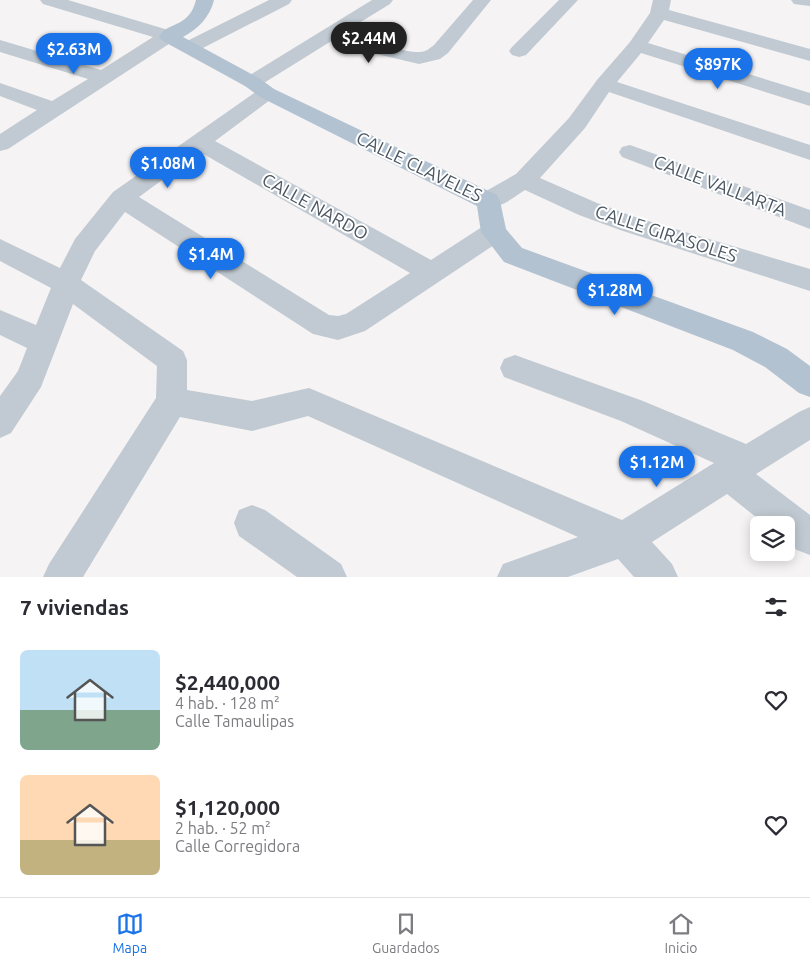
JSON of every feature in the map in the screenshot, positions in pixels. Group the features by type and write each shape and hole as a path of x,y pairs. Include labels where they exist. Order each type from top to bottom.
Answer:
{"main road":[{"path":"168,36 182,31 204,8 205,0"},
{"name":"CALLE CLAVELES","path":"168,36 259,87 488,201 494,232 513,255 743,342 776,358 810,383"}],"street":[{"path":"49,0 168,36"},
{"path":"190,47 282,0"},
{"path":"0,424 30,378 66,284 84,246 122,198 199,142 259,87 330,32 384,0"},
{"path":"330,32 371,47 419,58 432,55 440,49 482,0"},
{"path":"519,51 569,0"},
{"path":"800,0 810,1"},
{"path":"488,201 524,180 577,123 604,84 637,46 660,6 726,53 810,100"},
{"path":"4,137 53,109 168,36"},
{"path":"637,46 726,53 810,55"},
{"path":"1,48 104,77"},
{"path":"604,84 810,153"},
{"path":"0,89 53,109"},
{"name":"CALLE NARDO","path":"199,142 432,273"},
{"name":"CALLE VALLARTA","path":"630,152 810,220"},
{"name":"CALLE GIRASOLES","path":"524,180 588,209 629,224 810,280"},
{"path":"122,198 323,326 338,328 355,323 494,232"},
{"path":"0,249 66,284 172,360 172,401 62,577"},
{"path":"0,322 44,342"},
{"path":"515,368 632,411 737,467 810,537"},
{"path":"172,401 252,416 309,402 624,539 659,577"},
{"path":"516,577 624,539 810,422"},
{"path":"252,523 328,577"}]}
